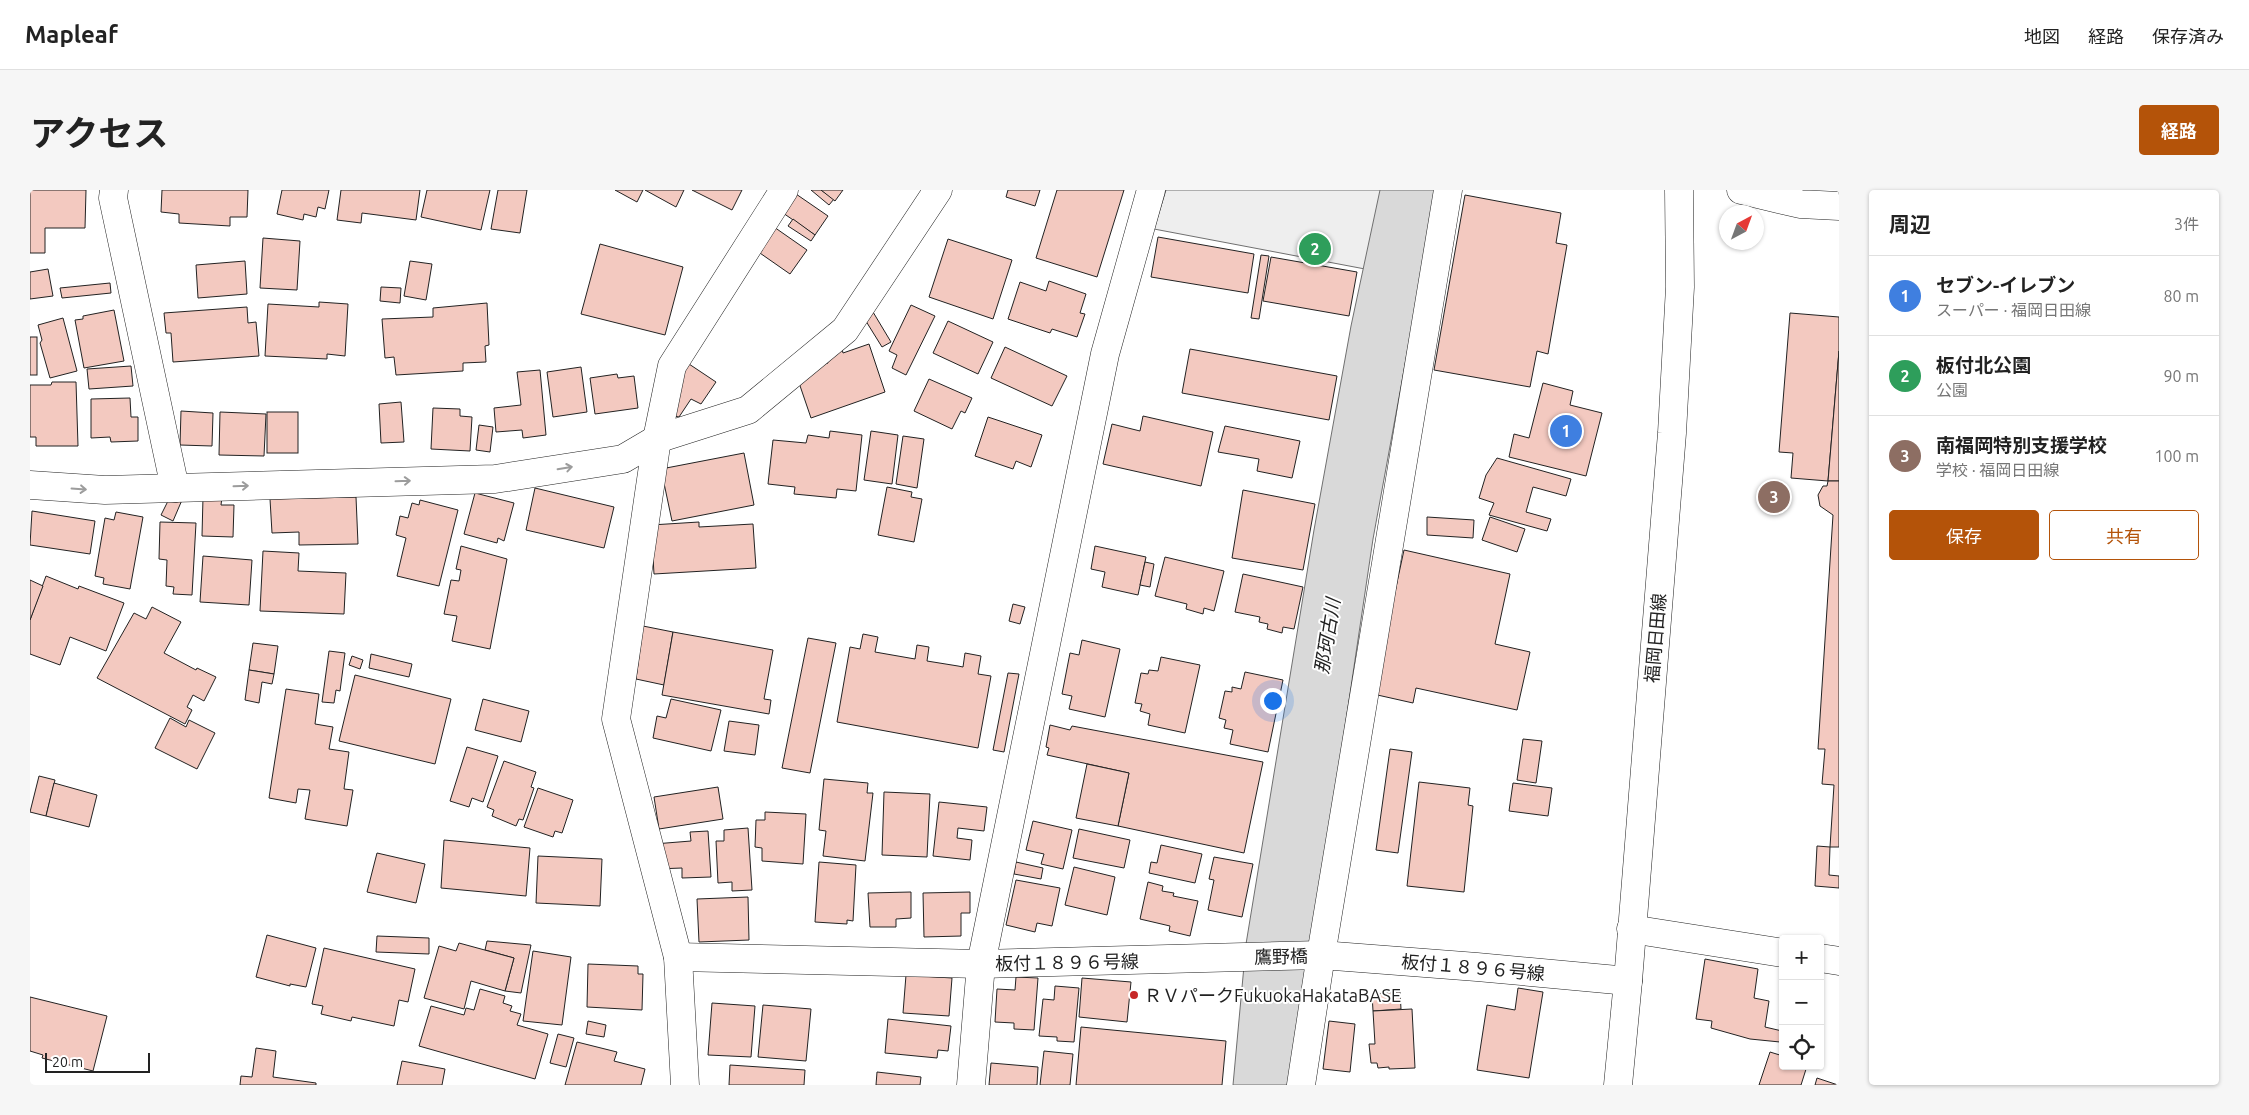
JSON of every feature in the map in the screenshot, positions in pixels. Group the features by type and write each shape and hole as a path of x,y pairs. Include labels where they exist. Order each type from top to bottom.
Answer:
{"street":[{"path":"114,190 113,198 175,488"},
{"path":"684,1085 678,957 616,719 657,439 672,366 784,190"},
{"path":"30,485 105,490 495,479 623,459 657,439 748,410 845,330 938,190"},
{"path":"971,1085 981,964 1105,354 1151,190"},
{"path":"1301,1085 1319,955 1448,190"},
{"name":"福岡日田線","path":"1618,1085 1672,433 1680,287 1679,190"},
{"path":"1741,190 1800,204 1839,206"},
{"path":"1631,929 1779,952"},
{"name":"板付１８９６号線","path":"1319,955 1628,981"},
{"name":"鷹野橋","path":"1244,957 1319,955"},
{"name":"板付１８９６号線","path":"678,957 981,964 1244,957"},
{"path":"1824,959 1839,961"}],"shaded area":[{"path":"1166,190 1382,190 1365,269 1154,229"}],"water":[{"name":"那珂古川","path":"1380,190 1437,190 1373,539 1313,942 1297,1085 1233,1085 1246,944 1314,530 1351,326"}],"building":[{"path":"30,190 86,190 85,228 45,228 45,253 30,253"},
{"path":"162,190 248,190 247,217 230,217 230,226 179,223 179,214 161,212"},
{"path":"282,190 329,190 325,209 318,207 316,217 304,214 303,220 277,214"},
{"path":"341,190 420,190 416,220 362,213 361,223 337,220"},
{"path":"427,190 490,190 481,230 421,217"},
{"path":"498,190 527,190 520,233 491,229"},
{"path":"615,190 643,190 637,202"},
{"path":"645,190 684,190 676,207"},
{"path":"692,190 742,190 732,210"},
{"path":"811,190 821,190 834,199 829,205"},
{"path":"821,190 843,190 835,201"},
{"path":"1008,190 1040,190 1035,206 1006,197"},
{"path":"1057,190 1124,190 1097,277 1036,258"},
{"path":"796,194 828,216 815,235 783,213"},
{"path":"1465,195 1561,213 1556,243 1567,245 1548,354 1537,351 1530,387 1434,370"},
{"path":"793,219 815,235 811,241 788,226"},
{"path":"774,227 807,250 790,274 757,251"},
{"path":"1158,237 1254,254 1248,293 1151,277"},
{"path":"263,238 300,241 297,290 260,288"},
{"path":"948,239 1012,260 993,319 929,297"},
{"path":"600,244 683,267 665,335 581,314"},
{"path":"1261,255 1269,256 1259,319 1251,318"},
{"path":"1271,257 1357,272 1349,316 1263,301"},
{"path":"245,261 247,294 198,298 196,265"},
{"path":"410,261 432,264 426,300 404,296"},
{"path":"48,269 53,296 30,299 30,272"},
{"path":"1049,281 1086,294 1080,313 1085,314 1077,337 1052,329 1050,333 1008,319 1020,282 1046,291"},
{"path":"110,283 111,293 62,298 60,288"},
{"path":"381,287 401,288 400,303 380,301"},
{"path":"319,302 348,304 345,356 327,354 327,359 265,356 268,304 319,307"},
{"path":"487,303 489,345 485,346 486,362 463,363 463,371 396,375 394,357 385,358 382,319 433,317 433,308"},
{"path":"911,305 935,316 906,375 892,368 897,355 889,351"},
{"path":"247,307 248,323 256,322 259,356 173,362 171,333 166,333 164,313"},
{"path":"114,310 124,361 84,368 75,320 83,319 83,316"},
{"path":"873,312 891,342 882,347 864,318"},
{"path":"1790,313 1839,317 1839,351 1828,481 1791,478 1793,453 1779,452"},
{"path":"63,318 77,371 50,378 40,343 42,340 38,325"},
{"path":"948,321 993,342 978,374 933,353"},
{"path":"30,337 37,337 37,375 30,375"},
{"path":"869,344 885,392 811,418 796,374 828,363 825,355 842,349 843,353"},
{"path":"1005,347 1067,376 1052,406 991,378"},
{"path":"1190,349 1337,376 1329,420 1182,393"},
{"path":"1839,351 1839,481 1828,481"},
{"path":"686,362 716,382 701,404 691,399 679,417 670,415"},
{"path":"131,366 133,386 89,389 87,369"},
{"path":"581,367 587,412 553,417 547,372"},
{"path":"540,370 546,435 523,438 522,430 496,432 494,408 521,405 517,372"},
{"path":"617,374 618,378 634,376 638,408 595,414 590,378"},
{"path":"929,379 972,398 965,413 961,411 952,429 914,411"},
{"path":"52,382 76,382 78,446 36,446 36,437 30,437 30,385 51,385"},
{"path":"1543,383 1573,391 1570,405 1602,413 1586,476 1509,457 1514,434 1529,438"},
{"path":"130,398 131,417 138,417 138,441 111,442 110,437 91,438 91,399"},
{"path":"401,402 404,442 381,443 379,404"},
{"path":"433,408 460,409 460,416 472,417 470,451 431,449"},
{"path":"181,411 213,413 212,446 180,445"},
{"path":"220,412 266,414 264,456 219,455"},
{"path":"267,412 298,412 298,453 267,453"},
{"path":"1143,416 1213,432 1201,486 1103,464 1112,424 1140,431"},
{"path":"988,417 1042,435 1031,467 1016,461 1013,469 975,456"},
{"path":"479,425 493,427 490,452 476,450"},
{"path":"1225,426 1300,441 1292,478 1257,471 1259,459 1218,452"},
{"path":"830,431 862,435 856,491 837,489 836,498 794,494 795,487 768,484 773,440 806,443 808,435 829,438"},
{"path":"871,431 898,435 892,484 864,480"},
{"path":"903,436 924,439 917,488 896,484"},
{"path":"744,453 754,505 672,521 661,469"},
{"path":"1497,458 1571,479 1566,496 1533,487 1526,512 1551,519 1547,531 1489,515 1494,503 1479,498 1486,475"},
{"path":"1828,481 1839,481 1839,847 1830,847 1834,785 1822,784 1825,749 1818,749 1833,515 1820,506 1818,495 1823,486 1827,486"},
{"path":"887,487 912,492 911,497 922,499 914,542 878,535"},
{"path":"535,488 614,507 604,548 526,530"},
{"path":"1243,490 1315,504 1303,570 1232,558"},
{"path":"475,493 514,503 504,541 498,538 497,543 464,534"},
{"path":"171,495 182,500 173,521 161,515"},
{"path":"203,497 222,497 221,505 234,505 233,537 202,536"},
{"path":"356,497 358,544 299,545 299,532 272,533 270,499"},
{"path":"420,500 458,510 439,586 397,576 406,538 396,535 400,516 408,518 412,503 419,505"},
{"path":"32,511 95,521 90,554 30,545"},
{"path":"116,512 143,517 130,589 103,584 104,578 95,576 105,518 114,520"},
{"path":"1427,517 1474,520 1473,538 1427,535"},
{"path":"1490,517 1525,529 1517,552 1482,540"},
{"path":"160,522 196,523 192,595 173,594 174,587 166,586 167,560 159,559"},
{"path":"699,522 699,527 753,524 756,568 654,574 651,525"},
{"path":"461,546 507,559 490,649 452,641 457,616 444,614 451,580 459,581 461,570 456,569"},
{"path":"1095,546 1146,557 1138,595 1102,587 1105,572 1091,569"},
{"path":"1404,550 1510,574 1495,644 1530,652 1517,710 1416,688 1413,703 1373,694"},
{"path":"263,551 299,553 298,571 346,573 344,614 260,611"},
{"path":"203,556 252,560 249,605 200,602"},
{"path":"1165,557 1224,571 1214,611 1204,608 1203,614 1186,609 1187,604 1155,596"},
{"path":"1145,562 1154,564 1150,587 1140,585"},
{"path":"1243,574 1303,587 1294,629 1283,627 1282,633 1267,629 1268,624 1259,622 1260,617 1235,612"},
{"path":"46,576 78,589 79,586 124,603 106,651 70,637 60,665 30,654 30,620"},
{"path":"30,580 43,586 30,620"},
{"path":"1013,604 1025,607 1020,624 1009,621"},
{"path":"152,607 181,622 164,653 196,670 197,668 216,677 204,701 193,695 187,707 192,710 185,724 97,678 134,613 146,619"},
{"path":"643,626 673,632 664,685 636,679"},
{"path":"673,632 773,650 764,699 771,700 769,714 662,695"},
{"path":"863,634 878,637 875,652 915,659 917,645 929,647 927,661 963,667 965,653 981,656 978,674 991,676 978,748 837,722 850,647 860,649"},
{"path":"808,638 836,643 810,773 782,768"},
{"path":"1082,640 1120,649 1105,717 1069,709 1072,696 1062,694 1070,653 1079,655"},
{"path":"253,643 278,646 274,674 249,670"},
{"path":"329,651 345,653 340,691 336,690 334,703 322,702"},
{"path":"371,654 412,664 409,677 369,668"},
{"path":"352,656 363,660 360,669 349,665"},
{"path":"1161,657 1200,665 1185,733 1148,725 1150,714 1140,711 1142,704 1135,703 1141,673 1148,674 1149,670 1158,671"},
{"path":"249,670 274,674 272,684 262,682 259,703 245,700"},
{"path":"1245,672 1283,680 1268,752 1230,744 1233,730 1224,728 1226,720 1219,718 1225,691 1232,692 1232,687 1241,689"},
{"path":"1008,673 1019,674 1004,752 993,750"},
{"path":"355,675 451,699 435,764 339,741"},
{"path":"286,689 319,694 315,724 333,727 329,749 349,752 344,789 353,790 347,826 305,819 310,790 298,789 296,803 269,798"},
{"path":"483,699 529,711 521,742 475,730"},
{"path":"671,699 721,710 711,751 653,738 657,716 666,718"},
{"path":"170,718 186,727 189,720 215,733 197,769 155,748"},
{"path":"729,721 759,725 755,755 724,751"},
{"path":"1050,725 1070,730 1072,726 1263,762 1244,853 1118,826 1129,773 1047,755 1049,748 1046,747"},
{"path":"1523,739 1542,741 1536,783 1517,780"},
{"path":"467,747 498,756 483,802 472,798 469,807 450,801"},
{"path":"1390,749 1412,752 1398,853 1376,850"},
{"path":"504,761 536,772 531,787 534,788 523,820 519,819 516,826 492,816 494,810 487,807"},
{"path":"1087,764 1129,773 1118,826 1076,818"},
{"path":"39,776 55,780 46,816 30,812"},
{"path":"824,779 868,783 867,793 873,793 865,861 823,856 826,831 819,830"},
{"path":"1419,782 1470,788 1468,805 1473,806 1464,892 1407,886"},
{"path":"54,783 97,795 89,827 46,816"},
{"path":"1513,783 1552,788 1548,816 1509,811"},
{"path":"718,787 723,819 659,829 654,797"},
{"path":"538,788 573,800 562,833 555,831 553,837 524,827"},
{"path":"884,792 930,794 927,857 882,855"},
{"path":"939,802 987,807 984,831 958,828 957,838 972,840 970,860 933,856"},
{"path":"765,812 806,814 803,864 762,861 762,848 755,847 756,820 765,820"},
{"path":"1033,821 1072,830 1063,869 1041,864 1044,854 1026,850"},
{"path":"748,828 752,890 732,891 732,882 718,883 716,841 724,841 724,830"},
{"path":"1079,829 1130,840 1124,868 1073,858"},
{"path":"708,831 711,877 682,878 682,868 656,869 654,844 691,841 690,832"},
{"path":"444,840 530,848 526,896 441,888"},
{"path":"1161,845 1202,854 1195,883 1149,873 1151,862 1157,863"},
{"path":"1817,846 1830,847 1829,875 1839,876 1839,888 1815,886"},
{"path":"377,853 425,864 416,903 367,892"},
{"path":"538,856 602,859 600,906 536,903"},
{"path":"1214,857 1253,864 1242,917 1208,910 1214,880 1209,879"},
{"path":"819,862 856,865 853,921 847,920 847,924 815,922"},
{"path":"1016,862 1043,868 1041,879 1014,874"},
{"path":"1074,867 1115,877 1107,915 1065,905"},
{"path":"1016,880 1060,888 1052,926 1037,923 1035,932 1006,925"},
{"path":"1148,882 1163,886 1162,891 1174,893 1173,896 1198,901 1190,936 1169,931 1170,926 1140,919"},
{"path":"911,892 911,918 896,919 896,927 870,927 868,893"},
{"path":"970,892 970,913 961,913 961,936 924,937 923,893"},
{"path":"748,897 749,940 699,942 697,899"},
{"path":"267,935 316,948 306,987 290,984 290,986 256,977"},
{"path":"377,936 429,938 429,954 376,952"},
{"path":"487,941 531,945 521,993 505,991 514,958 485,950"},
{"path":"459,943 514,958 505,991 471,981 464,1009 424,998 439,946 456,951"},
{"path":"324,948 415,969 408,1002 399,1000 394,1026 352,1017 351,1021 321,1014 323,1006 312,1004"},
{"path":"533,951 571,957 562,1025 523,1021"},
{"path":"1705,959 1758,969 1754,998 1769,1001 1765,1027 1779,1030 1779,1042 1750,1039 1711,1028 1712,1021 1696,1019"},
{"path":"588,964 638,966 638,974 643,974 642,1010 587,1007"},
{"path":"906,975 952,978 949,1016 903,1013"},
{"path":"1016,977 1038,978 1034,1030 1014,1029 1014,1023 995,1022 997,989 1015,990"},
{"path":"1082,978 1131,982 1127,1022 1079,1017"},
{"path":"1055,986 1079,988 1074,1042 1057,1041 1057,1037 1039,1036 1043,999 1054,1000"},
{"path":"1518,988 1543,992 1529,1078 1477,1070 1487,1005 1515,1010"},
{"path":"480,989 505,996 503,1003 512,1006 510,1011 521,1014 517,1025 548,1034 535,1079 419,1046 431,1006 464,1015 466,1008 474,1010"},
{"path":"1400,992 1401,1009 1373,1011 1372,994"},
{"path":"30,997 107,1016 93,1071 42,1058 43,1055 30,1051"},
{"path":"712,1003 755,1006 751,1057 708,1055"},
{"path":"763,1005 811,1009 806,1061 758,1057"},
{"path":"1412,1009 1415,1068 1378,1068 1377,1063 1371,1063 1369,1044 1375,1044 1373,1011"},
{"path":"888,1019 951,1026 948,1051 938,1050 937,1058 885,1053"},
{"path":"588,1021 606,1025 604,1037 586,1034"},
{"path":"1329,1021 1355,1024 1350,1072 1323,1069"},
{"path":"1081,1027 1226,1041 1222,1085 1076,1085"},
{"path":"558,1034 574,1038 566,1067 550,1063"},
{"path":"577,1042 617,1052 614,1061 645,1069 641,1085 565,1085"},
{"path":"256,1048 276,1051 273,1077 316,1083 316,1085 240,1085 241,1076 252,1077"},
{"path":"1044,1051 1073,1054 1070,1085 1040,1085"},
{"path":"1770,1052 1779,1055 1779,1070 1806,1070 1801,1085 1759,1085"},
{"path":"402,1061 445,1069 442,1085 397,1085"},
{"path":"991,1063 1038,1067 1037,1085 989,1085"},
{"path":"730,1065 805,1070 804,1085 729,1085"},
{"path":"877,1072 921,1077 920,1085 876,1085"},
{"path":"1817,1078 1838,1085 1815,1085"}],"place":[{"name":"板付北公園","path":"1315,249"},
{"name":"セブン-イレブン","path":"1566,431"},
{"name":"南福岡特別支援学校","path":"1774,497"},
{"name":"ＲＶパークFukuokaHakataBASE","path":"1134,995"}]}
